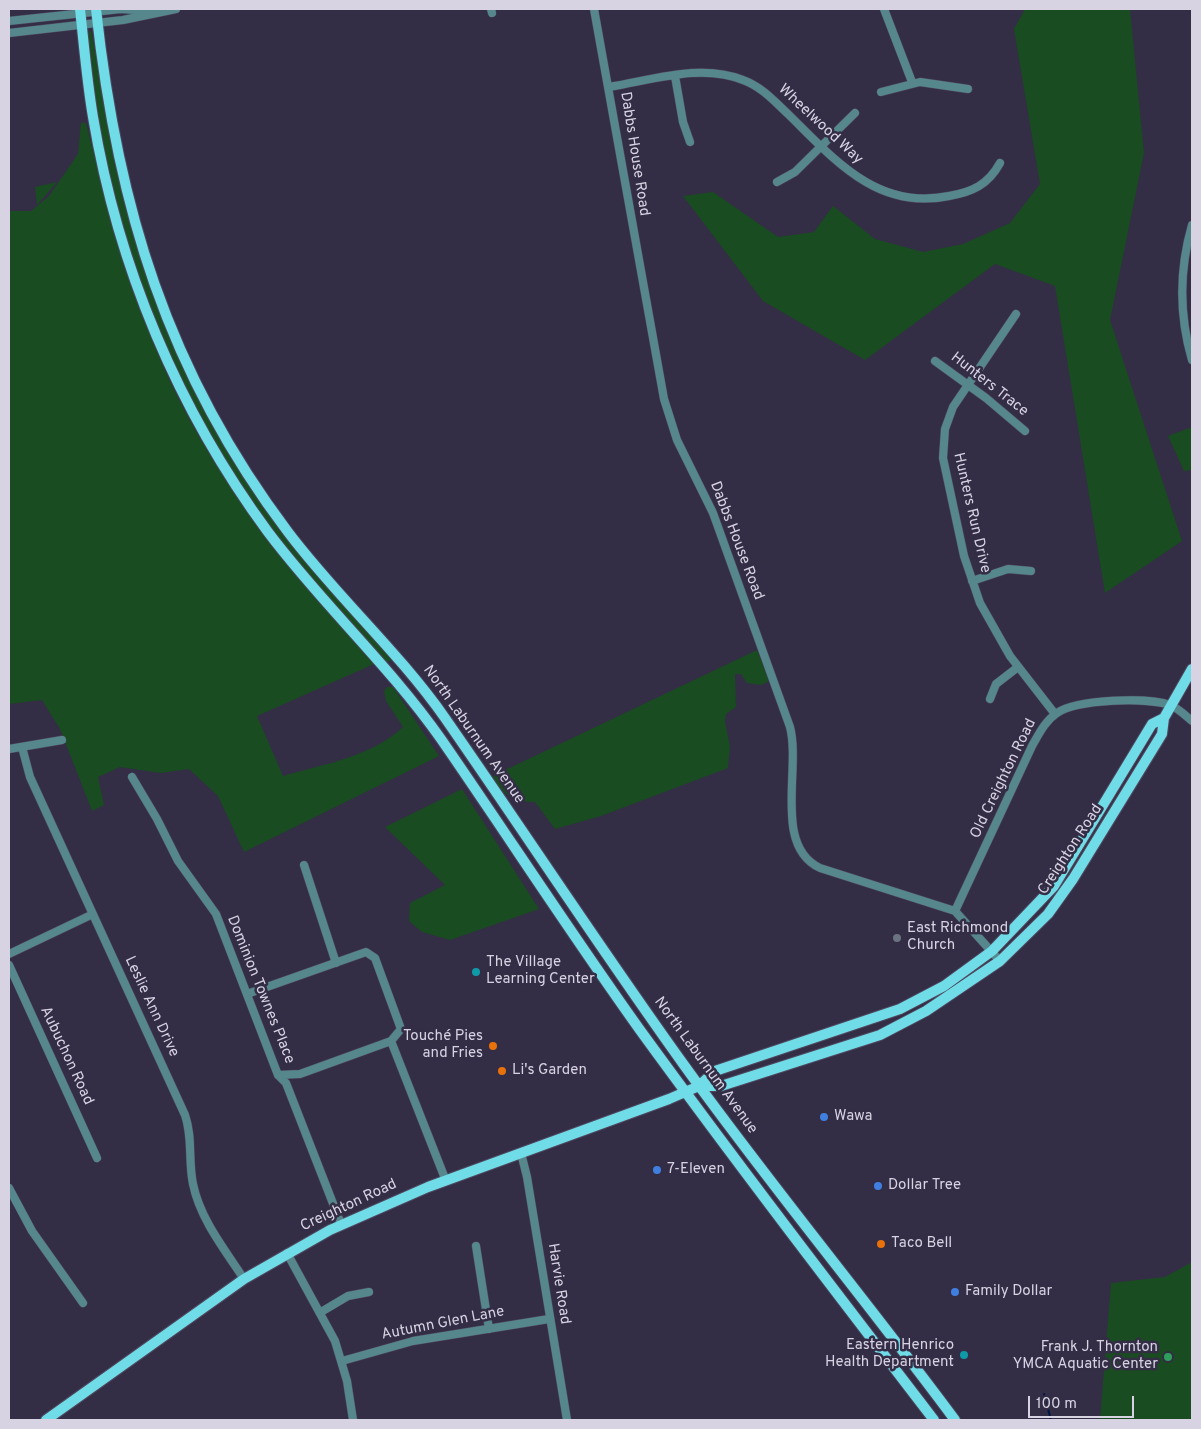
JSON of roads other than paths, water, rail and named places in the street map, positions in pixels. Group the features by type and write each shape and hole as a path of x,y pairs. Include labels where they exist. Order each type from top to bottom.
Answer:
{"main road":[{"name":"North Laburnum Avenue","path":"97,10 113,132 139,241 177,343 220,427 261,494 299,546 388,645 442,714 629,988 700,1086 955,1420"},
{"name":"North Laburnum Avenue","path":"80,11 93,118 105,177 125,251 149,318 173,374 209,441 244,497 296,568 374,656 439,736 602,976 685,1092 934,1420"},
{"name":"Creighton Road","path":"46,1420 244,1279 341,1224 446,1181 700,1086 721,1086 880,1035 926,1012 1000,961 1048,914 1073,880 1162,734 1164,718 1192,669"},
{"name":"Creighton Road","path":"700,1086 715,1071 911,1004 956,978 992,951 1054,886 1152,724 1164,718"}],"street":[{"path":"9,21 80,11 121,9 156,11 176,9"},
{"name":"Dabbs House Road","path":"594,9 664,398 677,440 714,513 790,727 794,754 792,830 800,852 811,864 820,868 955,911 1000,961"},
{"path":"884,9 912,82"},
{"path":"9,33 122,20 156,11"},
{"name":"Wheelwood Way","path":"609,87 709,71 746,80 772,98 850,174 872,186 891,193 921,198 944,197 978,188 989,180 1000,163"},
{"path":"675,76 683,122 690,142"},
{"path":"881,92 912,82 968,89"},
{"path":"777,182 790,175 822,147 854,113"},
{"path":"1192,225 1185,252 1182,285 1183,314 1192,358"},
{"name":"Hunters Run Drive","path":"1016,314 968,384 950,414 945,429 943,450 946,480 972,581 993,629 1018,666 1055,714"},
{"name":"Hunters Trace","path":"935,361 968,384 1025,431"},
{"path":"972,581 1008,569 1031,571"},
{"path":"990,699 996,684 1018,666"},
{"name":"Old Creighton Road","path":"955,911 1032,746 1044,726 1055,714 1087,703 1132,701 1171,705"},
{"path":"1171,705 1192,721"},
{"path":"9,749 62,740"},
{"name":"Leslie Ann Drive","path":"22,747 30,777 185,1115 191,1135 193,1185 200,1207 244,1279"},
{"name":"Dominion Townes Place","path":"132,777 157,819 178,861 216,914 278,1075 286,1083 341,1224"},
{"path":"304,865 336,963"},
{"path":"9,954 93,914"},
{"path":"247,994 366,952 375,958 402,1029 391,1041 300,1074 278,1075"},
{"name":"Aubuchon Road","path":"9,965 97,1158"},
{"path":"391,1041 446,1181"},
{"name":"Harvie Road","path":"521,1153 527,1177 567,1420"},
{"path":"9,1188 32,1231 83,1303"},
{"path":"476,1246 489,1329"},
{"path":"287,1253 321,1312 342,1361 353,1420"},
{"path":"321,1312 348,1296 369,1292"},
{"name":"Autumn Glen Lane","path":"342,1361 413,1341 549,1319"}],"waterway":[{"path":"1044,1394 1051,1420"}],"place":[{"name":"East Richmond Church","path":"897,938"},
{"name":"The Village Learning Center","path":"476,972"},
{"name":"Touché Pies and Fries","path":"493,1046"},
{"name":"Li's Garden","path":"502,1071"},
{"name":"Wawa","path":"824,1117"},
{"name":"7-Eleven","path":"657,1170"},
{"name":"Dollar Tree","path":"878,1186"},
{"name":"Taco Bell","path":"881,1244"},
{"name":"Family Dollar","path":"955,1292"},
{"name":"Eastern Henrico Health Department","path":"964,1355"},
{"name":"Frank J. Thornton YMCA Aquatic Center","path":"1168,1357"}]}
